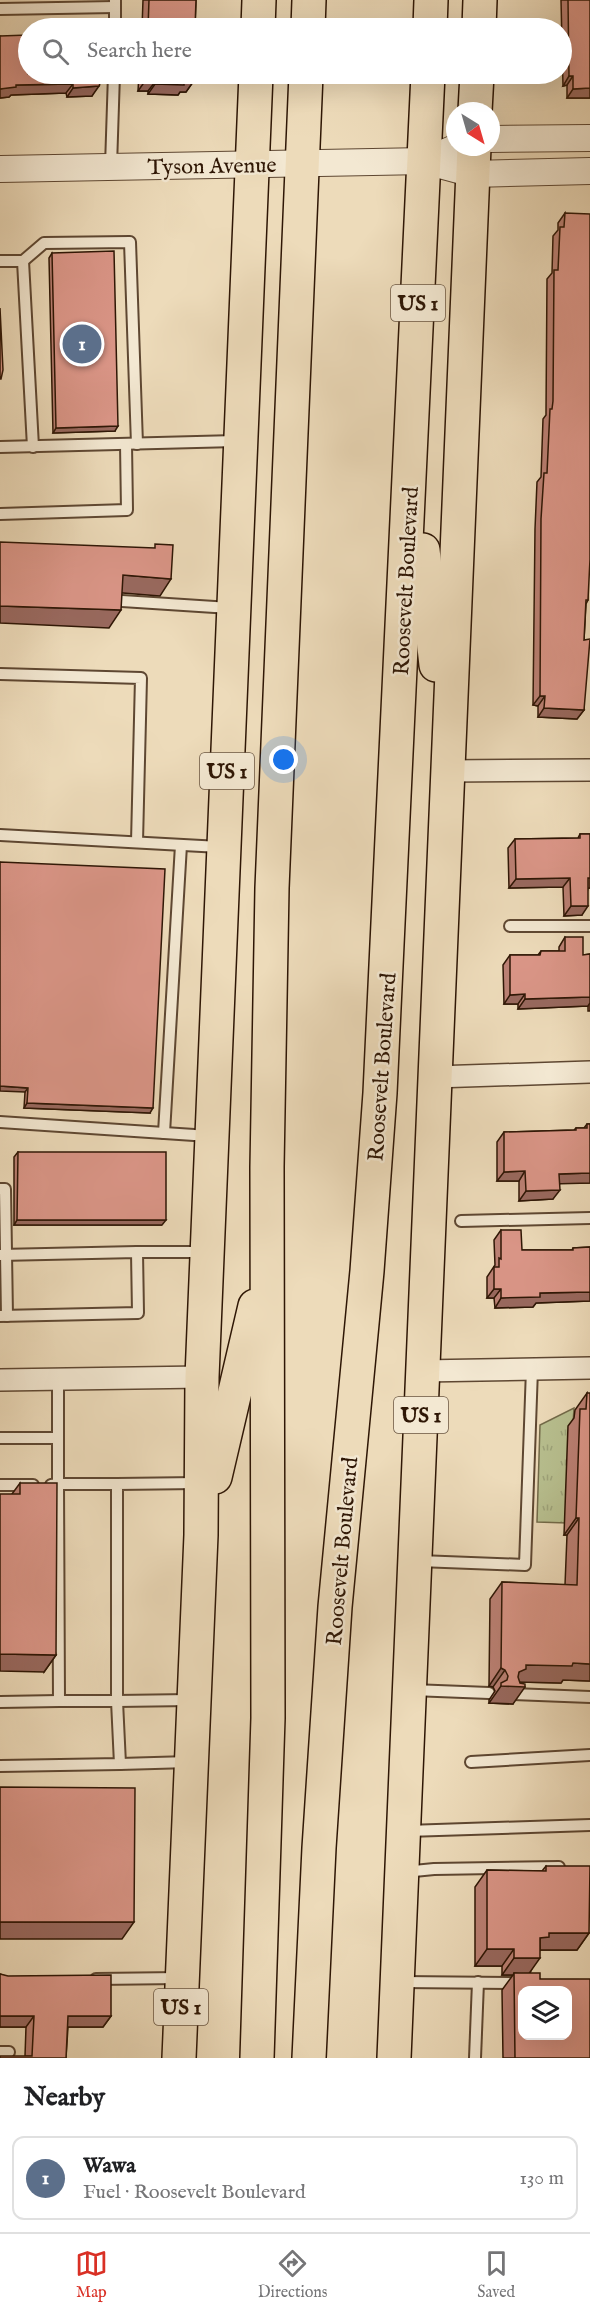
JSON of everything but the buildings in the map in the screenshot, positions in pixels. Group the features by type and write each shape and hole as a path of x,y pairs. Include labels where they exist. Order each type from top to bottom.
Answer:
{"highway":[{"path":"259,18 260,0"},
{"path":"308,18 309,0"},
{"path":"430,18 431,0"},
{"path":"479,18 480,0"},
{"name":"US 1","path":"179,2058 201,1535 202,1377 256,84"},
{"name":"US 1","path":"258,2058 268,1707 267,1251 272,888 306,84"},
{"name":"Roosevelt Boulevard","path":"309,2058 319,1848 335,1607 367,1271 380,1093 428,84"},
{"path":"475,102 476,84"},
{"name":"US 1","path":"394,2058 447,771 468,156"},
{"path":"411,446 447,771"},
{"path":"201,1535 267,1251"}],"street":[{"path":"500,139 590,138"},
{"name":"Tyson Avenue","path":"0,169 424,161 468,156 590,171"},
{"path":"447,771 590,770"},
{"path":"435,1077 590,1072"},
{"path":"422,1371 590,1368"},
{"path":"0,1380 202,1377"}],"lane":[{"path":"0,9 115,4"},
{"path":"111,167 114,84"},
{"path":"0,261 23,261 44,243 130,242 131,444 127,510 0,514"},
{"path":"23,261 33,447"},
{"path":"0,447 240,441"},
{"path":"122,601 233,609"},
{"path":"0,674 141,678 136,842"},
{"path":"0,835 224,847"},
{"path":"164,1133 181,845"},
{"path":"510,926 590,926"},
{"path":"0,1122 212,1136"},
{"path":"0,1189 5,1189 3,1316 138,1313 137,1252"},
{"path":"461,1221 590,1218"},
{"path":"3,1255 207,1252"},
{"path":"414,1561 525,1565 532,1369"},
{"path":"58,1379 59,1701"},
{"path":"0,1438 58,1438"},
{"path":"117,1484 117,1701 120,1764"},
{"path":"0,1485 201,1484"},
{"path":"409,1689 489,1693"},
{"path":"513,1694 590,1697"},
{"path":"0,1702 195,1700"},
{"path":"471,1762 590,1755"},
{"path":"0,1766 192,1762"},
{"path":"403,1831 590,1825"},
{"path":"401,1872 434,1869 566,1867 575,1869"},
{"path":"81,1979 183,1978"},
{"path":"397,1982 534,1983"},
{"path":"475,2058 478,1982"}],"green space":[{"path":"574,1408 567,1523 537,1522 540,1425"}],"place":[{"name":"Wawa","path":"82,344"}]}
